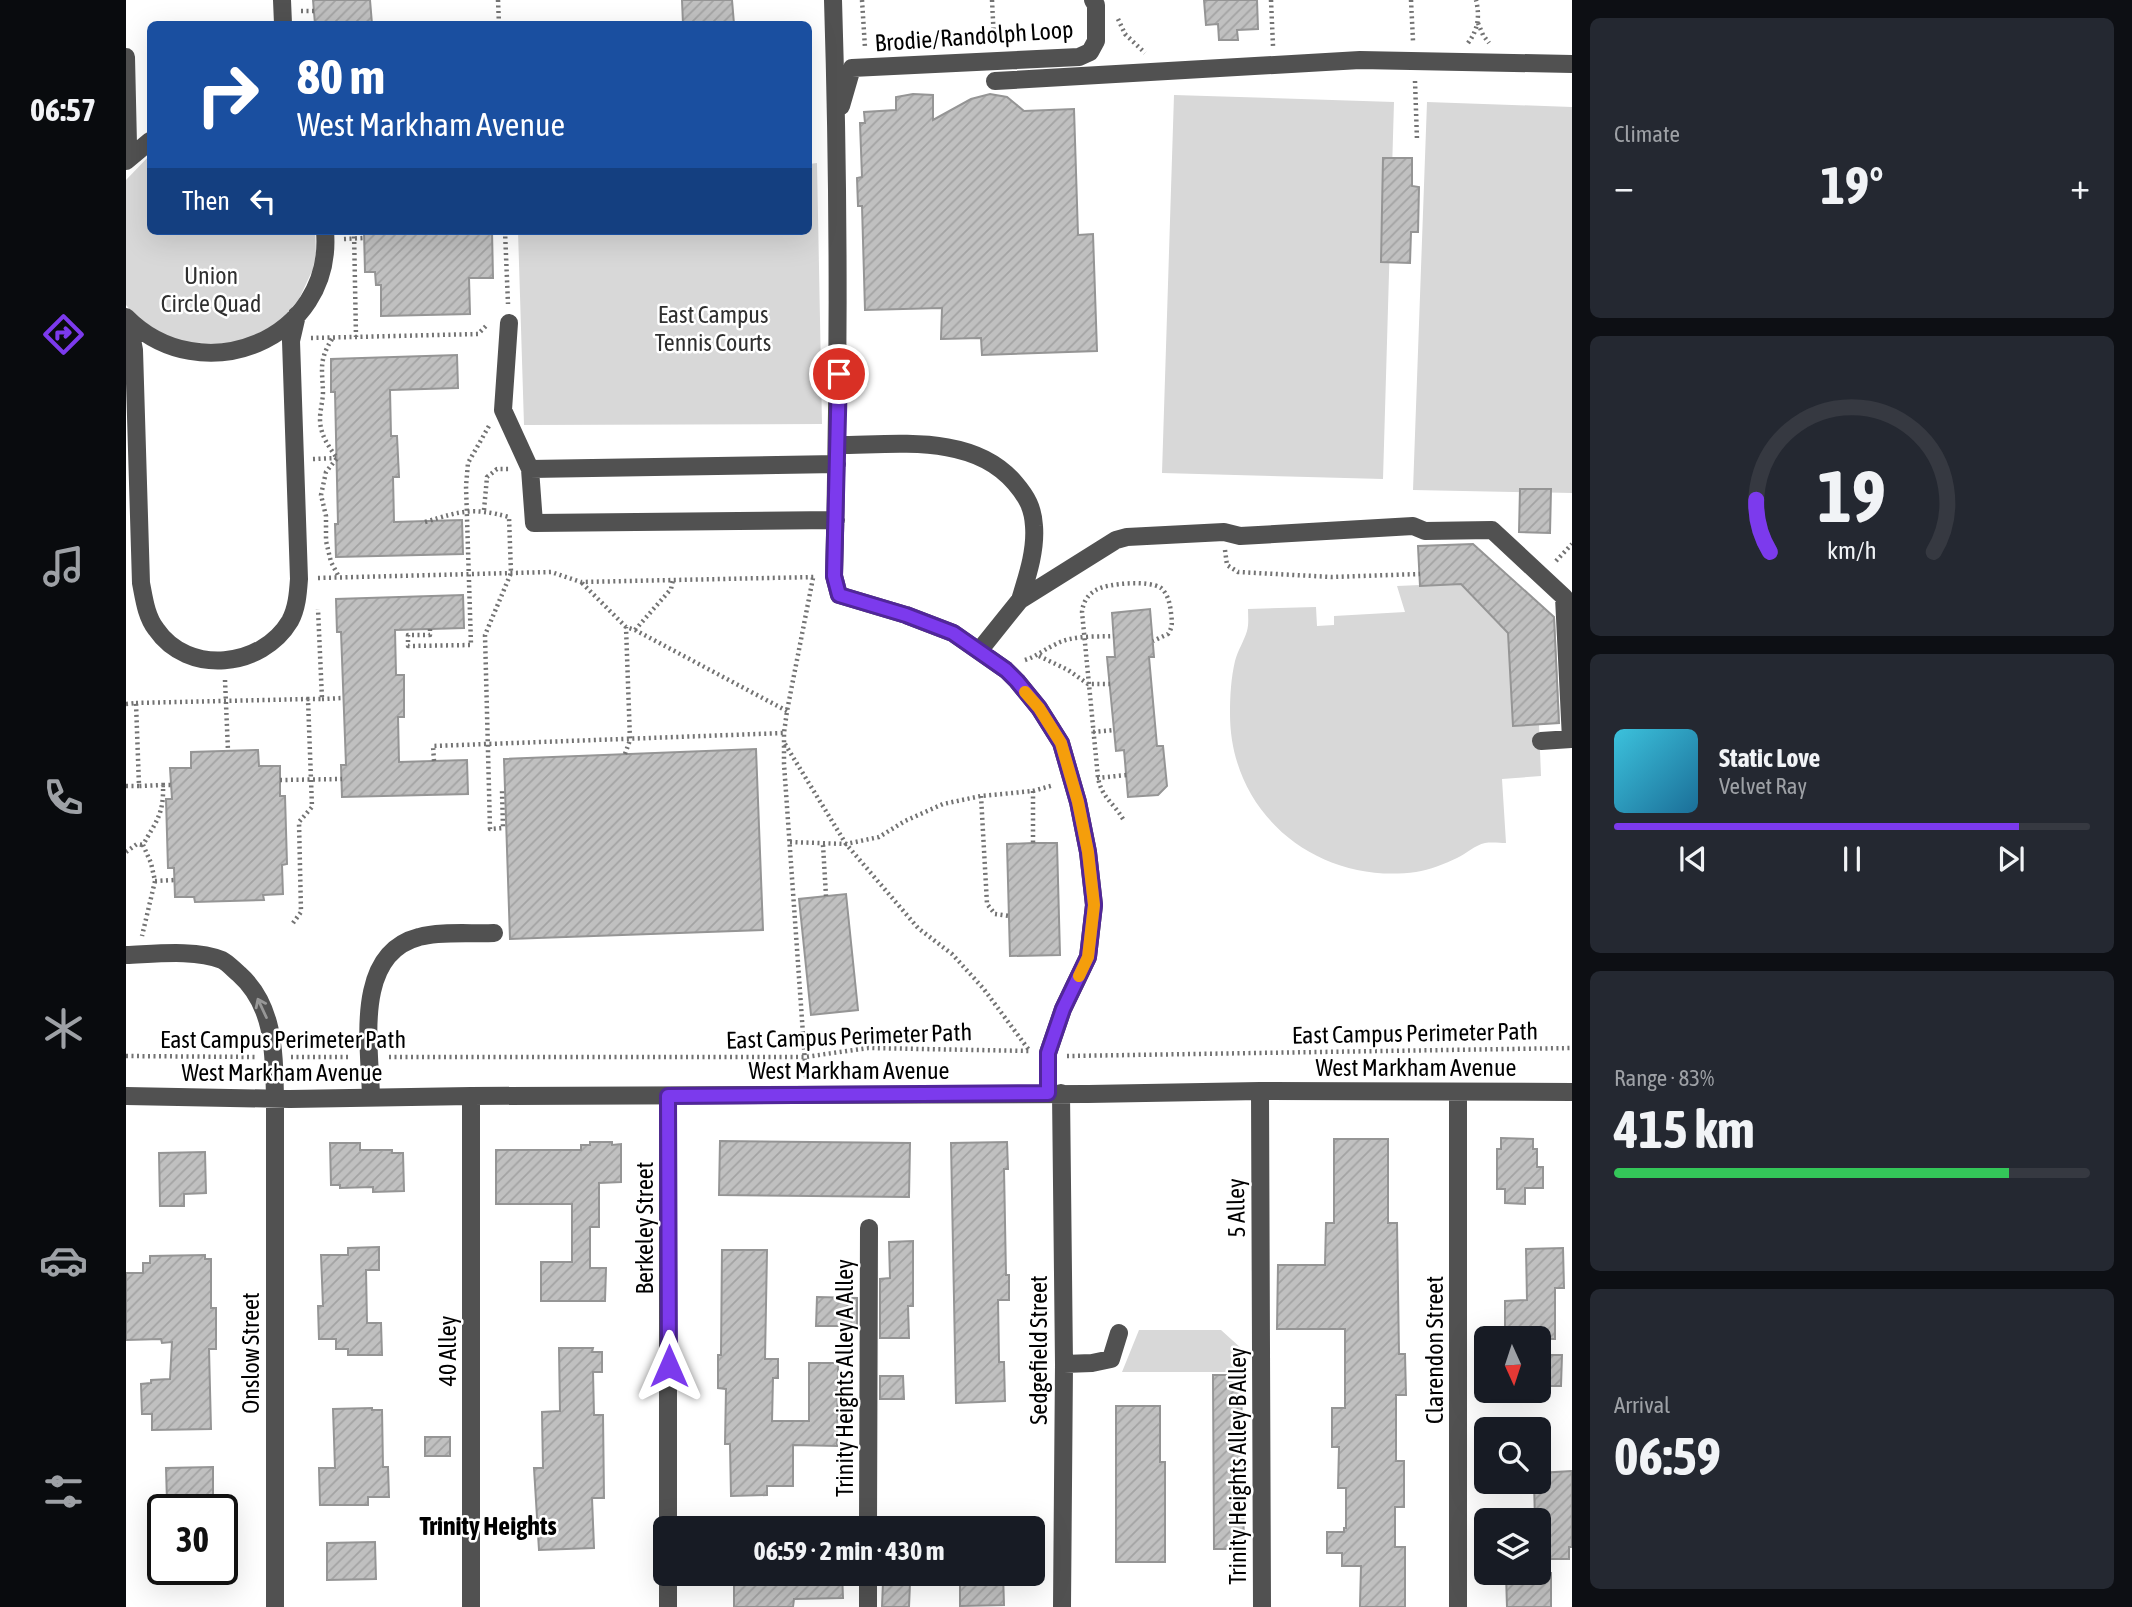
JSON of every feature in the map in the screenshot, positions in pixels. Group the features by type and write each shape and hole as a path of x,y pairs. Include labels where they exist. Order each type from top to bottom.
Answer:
{"street":[{"path":"282,0 283,21"},
{"path":"833,0 837,120 838,445 834,576 839,595 906,615 953,633 979,651 1020,600 1116,540 1141,535 1224,532 1240,536 1413,526 1425,531 1492,530 1563,597 1571,739 1541,741"},
{"name":"Brodie/Randolph Loop","path":"837,120 852,68 1079,57 1090,52 1096,41 1096,5 1093,0"},
{"path":"126,57 126,149"},
{"path":"995,81 1273,64 1414,60 1572,64"},
{"path":"126,161 147,144"},
{"path":"127,318 153,339 173,348 201,354 219,354 259,343 275,334 297,315 307,301 322,268 325,235"},
{"path":"127,318 134,350 141,583 146,608 153,627 176,650 196,658 225,661 248,657 263,649 291,620 297,601 299,579 291,341 297,315"},
{"path":"509,323 503,410 530,469 534,523 836,520"},
{"path":"838,445 936,444 978,456 1004,470 1028,499 1034,527 1031,558 1020,600"},
{"path":"530,469 837,464"},
{"name":"Sedgefield Street","path":"979,651 1006,670 1039,708 1061,743 1088,852 1094,905 1088,957 1039,1052 1054,1093 1064,1364 1062,1607"},
{"path":"371,1097 368,1023 370,998 374,981 386,961 399,946 423,936 494,933"},
{"name":"Onslow Street","path":"132,954 174,953 224,960 244,978 260,1000 271,1026 275,1099 275,1607"},
{"name":"West Markham Avenue","path":"126,1096 275,1099 1259,1091 1572,1092"},
{"name":"5 Alley","path":"1255,1324 1259,1091"},
{"name":"Clarendon Street","path":"1458,1093 1458,1607"},
{"name":"40 Alley","path":"471,1096 471,1607"},
{"name":"Berkeley Street","path":"668,1096 668,1516"},
{"name":"Trinity Heights Alley A Alley","path":"868,1516 869,1228"},
{"name":"Trinity Heights Alley B Alley","path":"1255,1324 1262,1607"},
{"path":"1064,1364 1111,1359 1119,1333"},
{"path":"668,1586 668,1607"},
{"path":"868,1586 868,1607"}],"path":[{"path":"498,0 499,21"},
{"path":"863,0 867,68"},
{"path":"1271,0 1273,64"},
{"path":"1411,0 1417,140"},
{"path":"1455,61 1473,36 1478,22 1476,0"},
{"path":"1117,16 1125,34 1134,44 1180,69"},
{"path":"354,235 356,337"},
{"path":"291,341 478,334 488,324 509,323 505,235"},
{"path":"488,324 488,337"},
{"path":"332,338 323,354 320,421 325,442 337,458 326,472 321,495 326,516 326,541 331,562 339,577"},
{"path":"430,629 430,635 408,635 408,646 471,645 468,463 490,425"},
{"path":"484,510 487,477 497,470 530,469"},
{"path":"425,522 467,510 484,510 509,517 511,573 485,635 490,829 503,828 502,791 505,791"},
{"path":"1224,532 1227,565 1238,572 1332,577 1420,574"},
{"path":"299,579 551,572 581,582 834,576"},
{"path":"807,1095 784,733 813,577"},
{"path":"635,629 671,589 673,580"},
{"path":"581,582 626,627 635,629 787,710"},
{"path":"1123,819 1116,807 1102,794 1098,778 1083,604 1092,592 1099,588 1153,584 1164,592 1170,605 1172,624 1168,634 1153,642"},
{"path":"318,605 322,699"},
{"path":"625,754 630,740 626,627"},
{"path":"1006,670 1038,656 1057,643 1114,636"},
{"path":"1038,656 1068,670 1088,684 1110,684"},
{"path":"225,661 228,751"},
{"path":"126,704 344,698"},
{"path":"293,923 300,912 299,822 312,807 308,699"},
{"path":"136,703 139,786"},
{"path":"1093,732 1114,730"},
{"path":"434,761 433,746 784,733"},
{"path":"784,743 846,844 918,928 952,954 1039,1052"},
{"path":"790,842 846,844 879,837 905,821 943,804 981,796 1033,791 1072,779 1126,775"},
{"path":"280,780 342,779"},
{"path":"143,845 159,819 163,803 163,785"},
{"path":"126,786 171,785"},
{"path":"1033,791 1033,843"},
{"path":"981,796 987,904 995,914 1010,916"},
{"path":"126,852 137,844 143,845"},
{"path":"132,954 155,881 143,845"},
{"path":"823,845 826,896"},
{"path":"155,881 174,880"},
{"name":"East Campus Perimeter Path","path":"126,1056 805,1057 869,1048 1039,1052 1065,1056 1572,1048"}],"green space":[{"path":"1174,95 1394,102 1383,479 1162,473"},
{"path":"1427,102 1572,107 1572,493 1413,490"},
{"name":"Union Circle Quad","path":"147,158 147,235 315,235 313,269 299,299 280,322 237,344 176,342 135,316 126,305 126,180"},
{"name":"East Campus Tennis Courts","path":"817,163 822,424 524,425 518,235 812,235 812,164"},
{"path":"1473,544 1555,618 1560,723 1539,725 1541,776 1502,779 1506,843 1481,844 1447,862 1416,872 1380,873 1346,867 1314,854 1286,836 1263,812 1245,783 1234,750 1230,714 1231,687 1235,661 1248,628 1248,609 1316,607 1317,626 1334,625 1334,616 1405,612 1397,586 1420,585 1418,546"},
{"path":"1139,1330 1221,1330 1242,1349 1242,1372 1122,1372"}],"building":[{"path":"313,0 370,0 372,21 315,21"},
{"path":"682,0 732,0 734,21 683,21"},
{"path":"1204,0 1257,0 1258,29 1237,30 1238,40 1219,40 1218,24 1206,25"},
{"path":"990,94 1007,97 1024,111 1074,109 1078,235 1093,234 1097,351 982,355 981,338 941,339 942,308 865,310 862,206 858,206 857,178 862,177 860,123 865,123 864,112 896,110 896,97 933,95 933,120 971,99"},
{"path":"1383,158 1412,158 1412,186 1419,187 1418,232 1411,232 1410,263 1381,262"},
{"path":"364,235 492,235 493,278 469,278 470,314 381,316 381,285 376,285 375,272 365,272"},
{"path":"457,355 458,388 390,390 391,436 397,436 399,477 393,477 394,522 462,520 463,554 336,557 335,524 338,524 335,392 331,392 331,359"},
{"path":"1520,489 1551,489 1550,533 1519,532"},
{"path":"1473,544 1554,617 1559,723 1513,726 1508,633 1461,584 1420,586 1418,546"},
{"path":"463,595 464,628 395,630 396,675 404,675 404,717 398,717 399,762 467,760 468,794 342,797 341,765 346,765 341,632 337,632 336,599"},
{"path":"1150,609 1154,657 1149,657 1157,746 1163,746 1167,786 1158,795 1128,797 1124,750 1116,751 1107,657 1115,657 1112,613"},
{"path":"756,749 763,930 510,939 504,759"},
{"path":"258,750 259,766 280,766 280,796 285,796 287,864 282,865 283,894 263,895 264,900 195,902 194,897 175,897 174,868 168,868 166,799 172,799 170,768 191,768 191,752"},
{"path":"1057,843 1060,955 1010,956 1007,844"},
{"path":"846,894 858,1010 811,1015 799,899"},
{"path":"1501,1138 1533,1139 1533,1149 1537,1149 1537,1167 1543,1167 1543,1188 1525,1188 1525,1204 1505,1203 1505,1189 1497,1189 1497,1149 1501,1149"},
{"path":"1334,1139 1388,1139 1388,1223 1397,1223 1399,1354 1405,1354 1406,1395 1396,1395 1396,1461 1404,1461 1404,1507 1395,1507 1395,1547 1405,1547 1405,1607 1360,1607 1361,1566 1342,1566 1342,1553 1327,1553 1327,1532 1344,1532 1346,1528 1346,1488 1338,1488 1339,1447 1332,1447 1332,1408 1345,1408 1345,1329 1277,1329 1278,1265 1325,1265 1326,1223 1334,1223"},
{"path":"720,1141 910,1143 909,1197 719,1195"},
{"path":"590,1142 621,1144 621,1182 599,1183 599,1227 590,1227 590,1268 606,1268 605,1301 541,1301 541,1262 572,1262 572,1204 496,1204 496,1150 581,1150 581,1145 590,1145"},
{"path":"1007,1142 1008,1169 1004,1169 1009,1300 998,1300 999,1362 1004,1362 1005,1401 956,1403 951,1143"},
{"path":"330,1143 360,1143 360,1150 392,1150 392,1153 403,1153 404,1191 373,1192 373,1187 340,1188 340,1185 331,1185"},
{"path":"205,1152 206,1193 184,1194 184,1206 160,1206 159,1153"},
{"path":"913,1241 913,1306 908,1306 909,1338 880,1338 880,1279 890,1278 889,1242"},
{"path":"379,1247 379,1270 366,1270 367,1323 381,1323 382,1355 348,1355 348,1349 336,1349 336,1339 319,1339 318,1306 323,1306 321,1255 348,1255 348,1248"},
{"path":"1563,1248 1564,1288 1555,1288 1555,1339 1551,1339 1551,1326 1505,1326 1505,1301 1527,1300 1526,1249"},
{"path":"722,1250 767,1250 765,1359 778,1359 778,1378 773,1378 772,1421 809,1421 809,1363 838,1363 837,1446 793,1445 793,1486 767,1486 767,1495 731,1496 730,1444 725,1444 726,1389 718,1388"},
{"path":"205,1255 205,1259 211,1259 211,1308 216,1308 216,1349 209,1349 211,1429 152,1430 152,1414 142,1414 141,1384 151,1383 151,1380 170,1379 172,1342 162,1343 161,1339 126,1340 126,1273 143,1273 143,1263 150,1263 150,1256"},
{"path":"817,1297 857,1298 857,1326 816,1326"},
{"path":"559,1348 593,1348 592,1352 602,1352 602,1372 593,1372 594,1415 603,1415 604,1498 592,1498 594,1548 539,1550 534,1468 543,1468 542,1412 560,1411"},
{"path":"1551,1355 1562,1355 1561,1386 1551,1386"},
{"path":"1213,1375 1241,1375 1244,1549 1214,1549"},
{"path":"880,1376 903,1376 904,1399 880,1399"},
{"path":"1116,1406 1160,1406 1160,1462 1165,1462 1165,1562 1116,1562"},
{"path":"333,1409 382,1410 383,1467 388,1467 389,1497 368,1497 368,1505 320,1505 319,1468 335,1468"},
{"path":"425,1437 450,1437 450,1456 425,1456"},
{"path":"213,1467 213,1494 167,1494 166,1468"},
{"path":"1572,1471 1572,1547 1569,1547 1569,1559 1551,1559 1551,1508 1535,1508 1534,1494 1551,1494 1551,1472"},
{"path":"375,1542 376,1579 327,1580 327,1543"},
{"path":"1506,1585 1551,1585 1551,1607 1507,1607"},
{"path":"734,1586 843,1586 843,1598 794,1599 793,1607 734,1607"},
{"path":"883,1586 910,1586 909,1607 882,1607"},
{"path":"960,1586 1003,1586 1004,1605 960,1606"}],"slow traffic":[{"path":"1025,692 1039,708 1061,743 1078,802 1088,852 1094,905 1088,957 1079,976"}],"district":[{"name":"Trinity Heights","path":"488,1526"}],"route":[{"path":"669,1366 668,1096 1048,1093 1048,1053 1063,1009 1088,957 1094,905 1088,852 1078,802 1061,743 1039,708 1006,670 953,633 906,615 839,595 834,576 839,374"}]}
